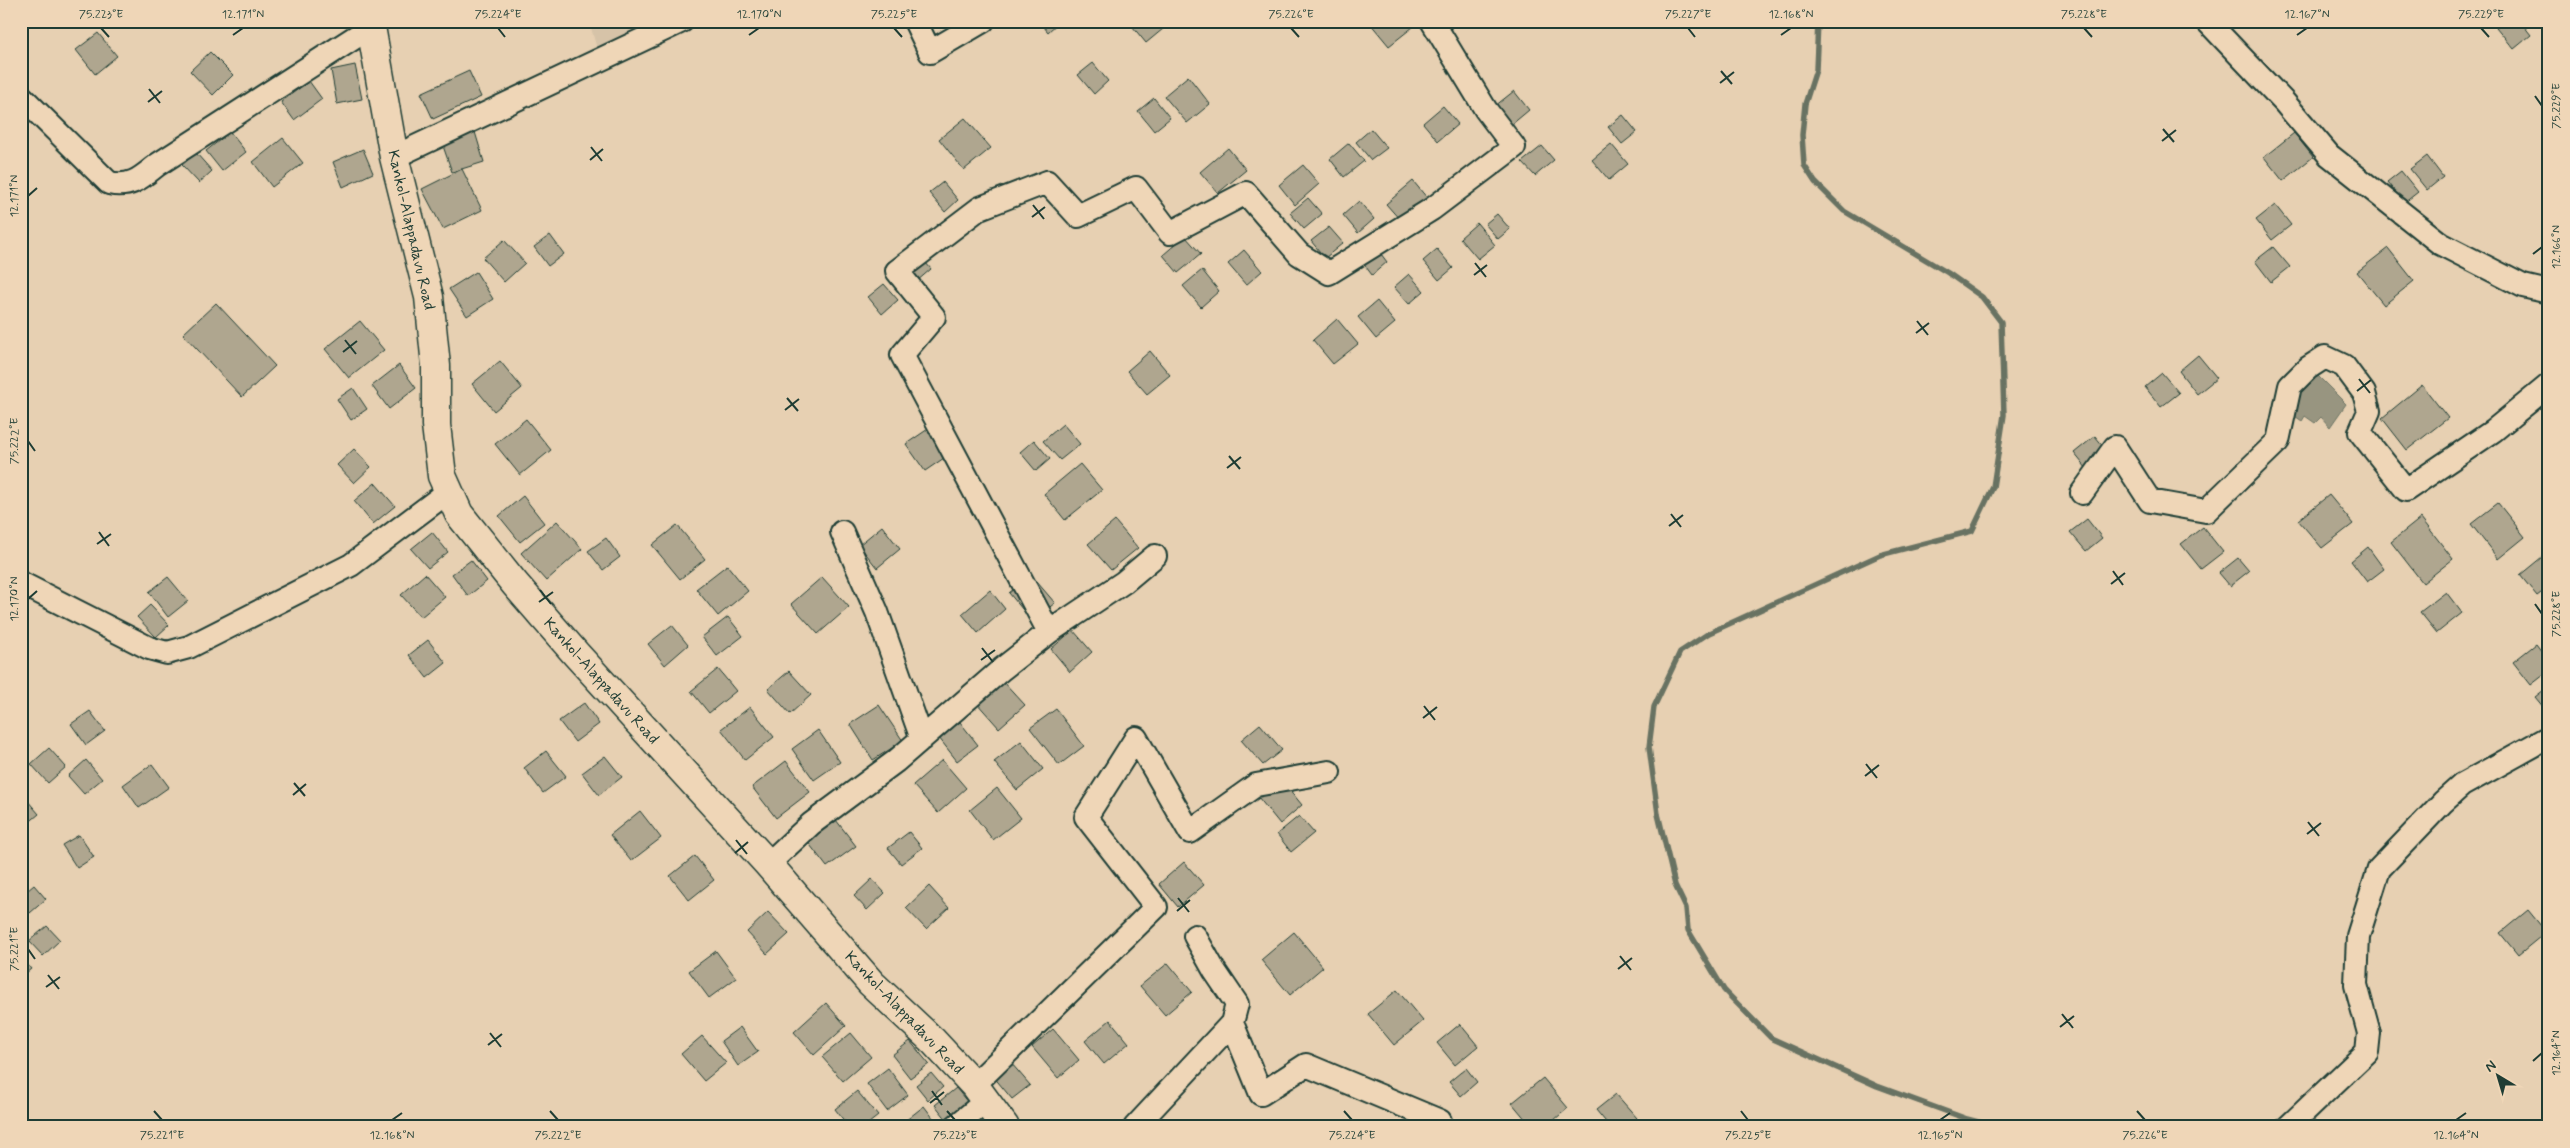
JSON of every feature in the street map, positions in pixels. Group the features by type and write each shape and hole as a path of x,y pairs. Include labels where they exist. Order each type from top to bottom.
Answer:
{"main road":[{"name":"Kankol-Alappadavu Road","path":"371,24 394,157 429,297 436,366 436,425 442,476 459,514 515,584 768,864 871,983 933,1041 980,1093 1005,1127"}],"street":[{"path":"394,157 682,21"},
{"path":"915,21 930,52 983,21"},
{"path":"1049,632 902,355 934,317 898,271 980,208 1047,182 1078,216 1136,188 1170,232 1246,193 1299,254 1329,273 1432,210 1514,148 1486,110 1432,21"},
{"path":"2207,21 2284,102 2329,155 2441,244 2523,286 2549,292"},
{"path":"21,96 110,183 124,187 142,178 157,165 371,24"},
{"path":"2082,492 2115,447 2150,501 2206,511 2278,441 2290,386 2308,368 2326,357 2344,366 2364,393 2369,411 2360,432 2406,490 2493,432 2549,385"},
{"path":"21,582 149,648 167,653 189,647 352,566 449,491"},
{"path":"842,532 877,612 922,739"},
{"path":"768,864 810,824 922,739 1002,669 1049,632 1124,582 1155,556"},
{"path":"2288,1127 2367,1052 2369,1033 2356,985 2358,936 2379,869 2443,802 2462,785 2549,737"},
{"path":"955,1127 980,1093 1156,907 1086,816 1136,738 1190,832 1256,785 1329,772"},
{"path":"1135,1127 1232,1023 1237,1004 1214,970 1195,936"},
{"path":"1232,1023 1260,1094 1306,1065 1440,1121"}],"shaded area":[{"path":"589,21 664,21 597,49"},
{"path":"2315,373 2346,404 2330,427 2321,417 2315,423 2305,416 2302,421 2289,412 2298,403 2294,397"}],"building":[{"path":"1039,21 1060,21 1048,32"},
{"path":"1128,21 1167,21 1169,24 1146,43"},
{"path":"1373,21 1408,21 1413,27 1389,46 1370,23"},
{"path":"2504,21 2520,21 2531,35 2514,49 2496,27"},
{"path":"98,33 117,56 95,74 76,50"},
{"path":"210,52 233,75 213,95 190,71"},
{"path":"1093,63 1108,81 1094,94 1078,75"},
{"path":"355,65 362,99 337,104 331,70"},
{"path":"469,71 481,97 433,119 421,93"},
{"path":"1188,76 1210,104 1187,123 1164,96"},
{"path":"309,81 322,99 294,120 281,102"},
{"path":"1514,91 1529,110 1511,125 1495,106"},
{"path":"1154,98 1170,118 1154,131 1138,111"},
{"path":"1443,106 1458,124 1438,141 1423,123"},
{"path":"1623,115 1637,132 1622,144 1608,127"},
{"path":"965,118 991,148 964,170 939,139"},
{"path":"1371,129 1387,148 1371,160 1356,142"},
{"path":"230,132 246,152 222,171 206,151"},
{"path":"475,132 484,162 452,172 442,143"},
{"path":"2294,133 2313,157 2283,181 2264,157"},
{"path":"283,138 303,163 272,187 253,162"},
{"path":"1349,143 1364,161 1344,177 1330,159"},
{"path":"1611,144 1628,164 1609,180 1592,160"},
{"path":"1542,146 1554,160 1535,176 1522,162"},
{"path":"1228,148 1246,170 1218,193 1200,172"},
{"path":"363,149 373,173 343,187 333,162"},
{"path":"196,153 212,171 199,183 182,165"},
{"path":"2427,156 2443,177 2427,190 2410,169"},
{"path":"1303,165 1319,184 1295,205 1279,185"},
{"path":"462,169 482,210 443,229 422,189"},
{"path":"2401,171 2418,192 2404,203 2387,182"},
{"path":"1413,181 1428,199 1401,221 1386,204"},
{"path":"943,182 958,200 945,212 929,193"},
{"path":"1308,198 1322,214 1304,229 1290,213"},
{"path":"1359,201 1374,219 1358,233 1343,215"},
{"path":"2275,205 2291,225 2272,240 2256,220"},
{"path":"1497,214 1510,229 1498,239 1485,224"},
{"path":"1477,223 1495,245 1478,259 1460,238"},
{"path":"1329,227 1343,243 1325,258 1311,241"},
{"path":"550,235 564,254 548,266 534,247"},
{"path":"1185,236 1201,254 1178,273 1163,255"},
{"path":"504,240 525,263 504,282 483,258"},
{"path":"2273,247 2290,267 2271,282 2255,261"},
{"path":"2388,248 2414,281 2384,305 2357,272"},
{"path":"1437,249 1453,268 1439,280 1423,261"},
{"path":"915,250 931,269 909,288"},
{"path":"1244,250 1262,271 1246,285 1228,264"},
{"path":"1378,250 1387,262 1372,275 1363,263"},
{"path":"1202,270 1219,291 1201,307 1183,286"},
{"path":"476,272 493,299 467,316 449,289"},
{"path":"1409,274 1424,291 1409,304 1394,287"},
{"path":"884,284 898,300 882,314 868,297"},
{"path":"1377,301 1395,323 1376,339 1358,317"},
{"path":"216,303 275,366 242,397 183,334"},
{"path":"1337,319 1358,344 1333,364 1313,340"},
{"path":"360,321 384,350 349,378 325,349"},
{"path":"1150,351 1170,375 1147,394 1127,371"},
{"path":"2198,355 2217,378 2197,394 2179,371"},
{"path":"500,361 522,388 494,411 472,384"},
{"path":"399,365 416,388 389,409 372,386"},
{"path":"2162,373 2179,393 2161,407 2145,387"},
{"path":"2422,385 2448,418 2407,450 2382,418"},
{"path":"353,388 367,409 351,420 337,399"},
{"path":"526,419 551,450 520,475 495,444"},
{"path":"1063,424 1080,444 1060,460 1043,441"},
{"path":"928,429 947,456 925,471 906,444"},
{"path":"2095,436 2112,457 2091,474 2074,453"},
{"path":"1034,440 1050,459 1036,471 1020,452"},
{"path":"354,449 371,467 354,483 337,465"},
{"path":"1080,464 1102,490 1065,520 1044,494"},
{"path":"375,483 395,506 373,524 354,501"},
{"path":"2329,495 2353,524 2322,548 2298,520"},
{"path":"523,496 544,523 520,542 499,516"},
{"path":"2498,503 2525,537 2498,559 2471,524"},
{"path":"2421,518 2453,559 2423,583 2391,542"},
{"path":"2087,519 2102,538 2086,551 2070,532"},
{"path":"557,521 582,549 546,581 521,553"},
{"path":"1115,521 1138,548 1111,570 1088,544"},
{"path":"677,525 705,559 680,579 652,545"},
{"path":"882,526 900,549 877,568 859,545"},
{"path":"2203,527 2223,552 2201,569 2181,544"},
{"path":"432,532 448,552 428,568 411,549"},
{"path":"606,538 620,557 603,570 588,551"},
{"path":"2368,547 2384,569 2367,582 2351,561"},
{"path":"2542,557 2549,565 2549,587 2537,596 2520,575"},
{"path":"2238,558 2249,571 2230,586 2219,573"},
{"path":"471,560 487,581 468,596 452,574"},
{"path":"727,565 748,591 718,616 696,589"},
{"path":"425,574 445,597 421,617 401,595"},
{"path":"1031,575 1055,603 1032,621 1009,593"},
{"path":"168,577 188,601 168,617 149,592"},
{"path":"822,577 849,607 818,634 791,604"},
{"path":"990,590 1005,609 978,633 962,614"},
{"path":"2446,592 2462,613 2437,633 2420,612"},
{"path":"150,605 169,625 156,637 137,617"},
{"path":"728,617 743,636 717,656 702,637"},
{"path":"672,625 688,645 665,665 648,644"},
{"path":"1073,630 1092,652 1070,672 1051,649"},
{"path":"428,640 446,663 427,678 409,655"},
{"path":"2536,644 2549,661 2549,671 2531,685 2513,662"},
{"path":"718,669 736,691 709,713 691,691"},
{"path":"789,671 811,695 790,714 768,689"},
{"path":"1001,679 1025,705 999,728 976,702"},
{"path":"2549,686 2549,714 2535,697"},
{"path":"584,703 599,724 575,742 559,721"},
{"path":"879,705 903,741 873,760 850,724"},
{"path":"750,707 774,737 745,760 721,729"},
{"path":"1056,709 1084,746 1059,765 1030,728"},
{"path":"90,711 105,731 86,745 71,724"},
{"path":"960,722 978,745 957,761 939,738"},
{"path":"1260,724 1282,750 1263,765 1241,740"},
{"path":"818,730 840,762 814,780 792,749"},
{"path":"1021,741 1043,769 1017,790 994,762"},
{"path":"49,748 66,767 48,783 31,764"},
{"path":"546,751 566,776 543,793 524,768"},
{"path":"605,756 622,777 599,795 582,773"},
{"path":"86,760 102,779 84,794 68,776"},
{"path":"942,760 966,788 938,813 913,785"},
{"path":"786,761 810,792 776,818 752,787"},
{"path":"152,764 169,787 139,808 123,785"},
{"path":"1280,778 1302,805 1280,824 1258,797"},
{"path":"997,788 1021,818 993,840 970,810"},
{"path":"21,793 39,814 21,829"},
{"path":"640,811 661,838 631,861 610,835"},
{"path":"1299,816 1314,833 1291,852 1277,834"},
{"path":"836,820 856,846 827,867 807,841"},
{"path":"909,832 922,848 901,864 888,848"},
{"path":"79,835 94,857 77,868 62,845"},
{"path":"695,856 714,880 689,900 670,876"},
{"path":"1184,862 1204,885 1178,907 1159,884"},
{"path":"872,879 885,893 867,910 854,896"},
{"path":"34,885 46,899 30,913 21,903 21,896"},
{"path":"929,886 949,908 926,929 906,908"},
{"path":"2528,910 2546,932 2518,955 2500,933"},
{"path":"768,912 789,934 767,954 747,932"},
{"path":"47,926 60,940 43,956 29,941"},
{"path":"1294,932 1323,967 1290,995 1261,960"},
{"path":"716,951 736,978 709,998 689,971"},
{"path":"21,957 31,969 21,977"},
{"path":"1168,963 1192,992 1165,1015 1140,986"},
{"path":"1397,990 1423,1021 1394,1045 1368,1014"},
{"path":"826,1003 846,1026 814,1055 794,1032"},
{"path":"1110,1020 1129,1043 1104,1064 1085,1041"},
{"path":"1460,1024 1478,1046 1455,1065 1437,1043"},
{"path":"740,1027 758,1052 738,1066 721,1041"},
{"path":"1053,1029 1079,1060 1058,1078 1032,1047"},
{"path":"851,1033 871,1057 843,1081 822,1057"},
{"path":"702,1036 726,1063 704,1081 681,1054"},
{"path":"910,1041 929,1064 910,1078 892,1055"},
{"path":"1005,1056 1030,1085 1012,1099 988,1070"},
{"path":"888,1068 908,1095 887,1111 867,1084"},
{"path":"1466,1068 1477,1082 1461,1096 1449,1082"},
{"path":"931,1073 943,1087 928,1100 916,1085"},
{"path":"1543,1078 1568,1108 1546,1127 1532,1127 1512,1103"},
{"path":"956,1088 969,1104 948,1121 935,1105"},
{"path":"857,1091 878,1116 864,1127 849,1127 835,1109"},
{"path":"1616,1094 1637,1118 1627,1127 1610,1127 1596,1110"},
{"path":"924,1106 940,1127 909,1127 905,1121"}],"waterway":[{"path":"1818,21 1816,70 1805,104 1802,135 1804,165 1815,182 1844,211 1948,273 1982,297 2001,322 2004,415 1993,487 1972,531 1880,555 1709,633 1680,652 1654,707 1649,747 1658,814 1675,885 1686,908 1688,930 1724,990 1771,1038 1877,1086 1967,1119 1997,1127"}]}
